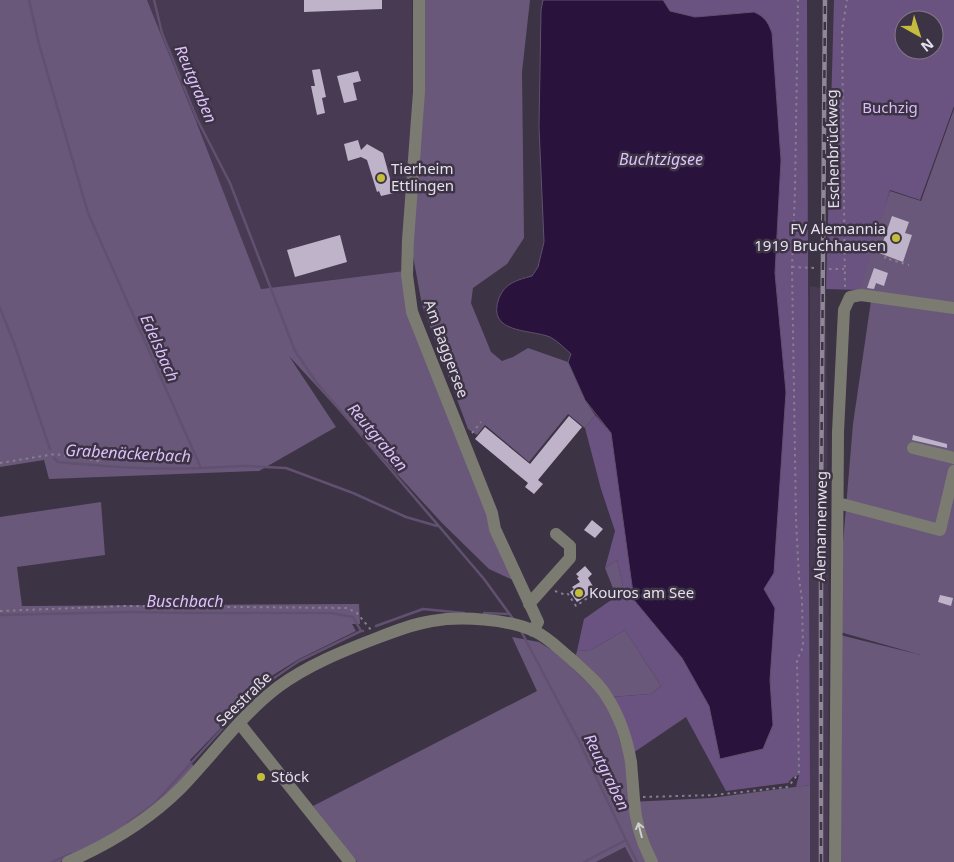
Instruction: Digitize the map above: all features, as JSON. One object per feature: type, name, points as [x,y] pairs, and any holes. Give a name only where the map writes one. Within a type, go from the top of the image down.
[{"type":"street","name":"Am Baggersee","points":[[418,0],[419,92],[407,275],[412,312],[492,513],[496,529],[529,604]]},
{"type":"street","points":[[850,297],[861,295],[954,308]]},
{"type":"street","name":"Alemannenweg","points":[[835,862],[838,432],[844,310],[850,297]]},
{"type":"street","points":[[913,448],[954,458]]},
{"type":"street","points":[[838,503],[940,530],[954,471]]},
{"type":"street","points":[[530,630],[538,622],[529,604],[570,558],[570,546],[556,534]]},
{"type":"street","name":"Seestraße","points":[[68,862],[113,840],[148,817],[180,789],[261,701],[295,676],[359,645],[398,630],[433,621],[465,619],[513,625],[530,630],[547,639],[586,672],[606,695],[617,715],[625,736],[644,847],[652,862]]},
{"type":"street","points":[[240,724],[350,862]]},
{"type":"path","points":[[634,797],[715,795],[787,786],[799,772],[797,660],[803,647],[802,600],[796,520],[792,267],[798,0]]},
{"type":"path","name":"Eschenbrückweg","points":[[847,0],[842,30],[844,269],[846,292],[850,297]]},
{"type":"path","points":[[886,256],[885,258],[909,265]]},
{"type":"path","points":[[792,267],[815,268]]},
{"type":"path","points":[[829,269],[844,269]]},
{"type":"path","points":[[472,433],[481,422]]},
{"type":"path","points":[[0,463],[55,454],[99,461]]},
{"type":"path","points":[[555,592],[568,594],[576,606],[589,597]]},
{"type":"path","points":[[0,611],[125,606],[347,608],[357,613],[364,622]]},
{"type":"shaded area","points":[[0,0],[147,0],[261,289],[404,271],[513,580],[489,569],[442,523],[289,356],[336,427],[259,471],[49,479],[44,460],[0,467]]},
{"type":"shaded area","points":[[147,0],[412,0],[413,92],[404,271],[260,289],[196,121]]},
{"type":"shaded area","points":[[422,0],[530,0],[522,72],[524,238],[507,264],[473,288],[471,303],[491,352],[502,361],[528,348],[568,362],[585,400],[595,415],[585,428],[568,414],[529,462],[485,425],[477,435],[468,429],[422,305],[413,256]]},
{"type":"shaded area","points":[[954,109],[954,862],[834,862],[840,635],[921,655],[840,632],[841,567],[853,424],[872,294],[855,292],[890,191],[921,201]]},
{"type":"shaded area","points":[[810,286],[826,289],[829,621],[828,862],[810,862]]},
{"type":"shaded area","points":[[101,502],[105,555],[17,567],[22,606],[359,604],[360,624],[352,624],[356,631],[299,659],[270,677],[190,760],[195,769],[155,808],[60,862],[0,862],[0,517]]},
{"type":"shaded area","points":[[617,560],[624,591],[616,596],[605,568]]},
{"type":"shaded area","points":[[625,630],[661,686],[651,694],[611,697],[575,658],[577,651],[591,650]]},
{"type":"shaded area","points":[[512,637],[539,642],[555,652],[599,693],[611,713],[627,762],[630,802],[711,798],[810,785],[810,862],[633,862],[625,847],[596,862],[357,862],[313,806],[537,691]]},
{"type":"shaded area","points":[[625,847],[633,862],[596,862]]},
{"type":"green space","points":[[663,0],[807,0],[810,785],[796,787],[799,775],[793,777],[788,783],[726,791],[686,717],[633,753],[611,697],[651,694],[661,686],[625,630],[591,650],[577,651],[584,619],[624,591],[617,560],[605,568],[615,531],[601,489],[585,428],[595,415],[611,433],[634,600],[682,658],[709,706],[720,759],[773,725],[764,589],[786,392],[775,273],[781,160],[772,33],[754,12],[695,17],[669,11]]},
{"type":"green space","name":"Buchzig","points":[[834,0],[954,0],[954,106],[920,200],[890,190],[860,290],[826,289]]},
{"type":"water","name":"Buchtzigsee","points":[[543,0],[663,0],[670,11],[695,17],[754,12],[766,20],[772,33],[781,160],[775,273],[786,392],[774,573],[764,589],[775,608],[770,680],[773,725],[763,749],[720,759],[709,706],[682,658],[634,600],[611,433],[585,400],[568,362],[571,354],[550,337],[512,328],[504,324],[499,318],[497,310],[499,298],[512,283],[532,276],[538,267],[544,242],[539,127],[541,10]]},
{"type":"building","points":[[304,0],[382,0],[382,9],[304,12]]},
{"type":"building","points":[[320,69],[326,97],[322,98],[325,113],[317,115],[311,86],[315,86],[312,70]]},
{"type":"building","points":[[358,71],[361,81],[353,83],[357,100],[344,103],[337,76]]},
{"type":"building","name":"Tierheim Ettlingen","points":[[358,140],[361,150],[367,144],[383,153],[394,193],[381,196],[379,191],[377,192],[367,160],[361,157],[348,161],[344,144]]},
{"type":"building","points":[[892,216],[909,222],[905,233],[912,235],[903,262],[879,253]]},
{"type":"building","points":[[340,235],[347,262],[295,277],[287,250]]},
{"type":"building","points":[[874,268],[888,273],[884,286],[876,283],[874,289],[867,288]]},
{"type":"building","points":[[569,416],[582,427],[538,480],[543,484],[534,494],[525,487],[528,483],[475,439],[485,427],[530,464]]},
{"type":"building","points":[[913,435],[947,444],[947,448],[912,440]]},
{"type":"building","points":[[592,520],[603,529],[595,538],[584,530]]},
{"type":"building","points":[[585,566],[592,574],[588,578],[597,593],[590,598],[588,595],[577,602],[570,592],[574,589],[572,587],[580,582],[576,574]]},
{"type":"building","points":[[940,595],[953,598],[951,606],[938,602]]},
{"type":"waterway","name":"Edelsbach","points":[[29,0],[39,44],[88,213],[201,468],[245,466],[286,468],[353,493],[406,517],[437,526]]},
{"type":"waterway","name":"Reutgraben","points":[[154,0],[162,33],[197,119],[230,183],[295,351],[316,382],[484,579],[514,620]]},
{"type":"waterway","name":"Grabenäckerbach","points":[[0,308],[50,449]]},
{"type":"waterway","name":"Grabenäckerbach","points":[[54,458],[58,462],[112,467],[201,468]]},
{"type":"waterway","name":"Buschbach","points":[[376,626],[423,609],[464,613]]},
{"type":"waterway","name":"Buschbach","points":[[0,615],[132,612],[331,613],[353,617],[361,631],[363,631]]},
{"type":"waterway","name":"Buschbach","points":[[484,613],[509,614]]},
{"type":"waterway","points":[[128,823],[154,804],[250,698],[274,678],[299,661],[361,631]]},
{"type":"waterway","name":"Reutgraben","points":[[521,631],[579,741],[637,862]]},
{"type":"waterway","points":[[584,862],[626,840]]},
{"type":"waterway","points":[[52,862],[71,854]]},
{"type":"railway","points":[[821,862],[821,510],[825,0]]},
{"type":"place","name":"Tierheim Ettlingen","points":[[381,178]]},
{"type":"place","name":"FV Alemannia 1919 Bruchhausen","points":[[896,238]]},
{"type":"place","name":"Kouros am See","points":[[579,593]]},
{"type":"place","name":"Stöck","points":[[261,777]]}]
